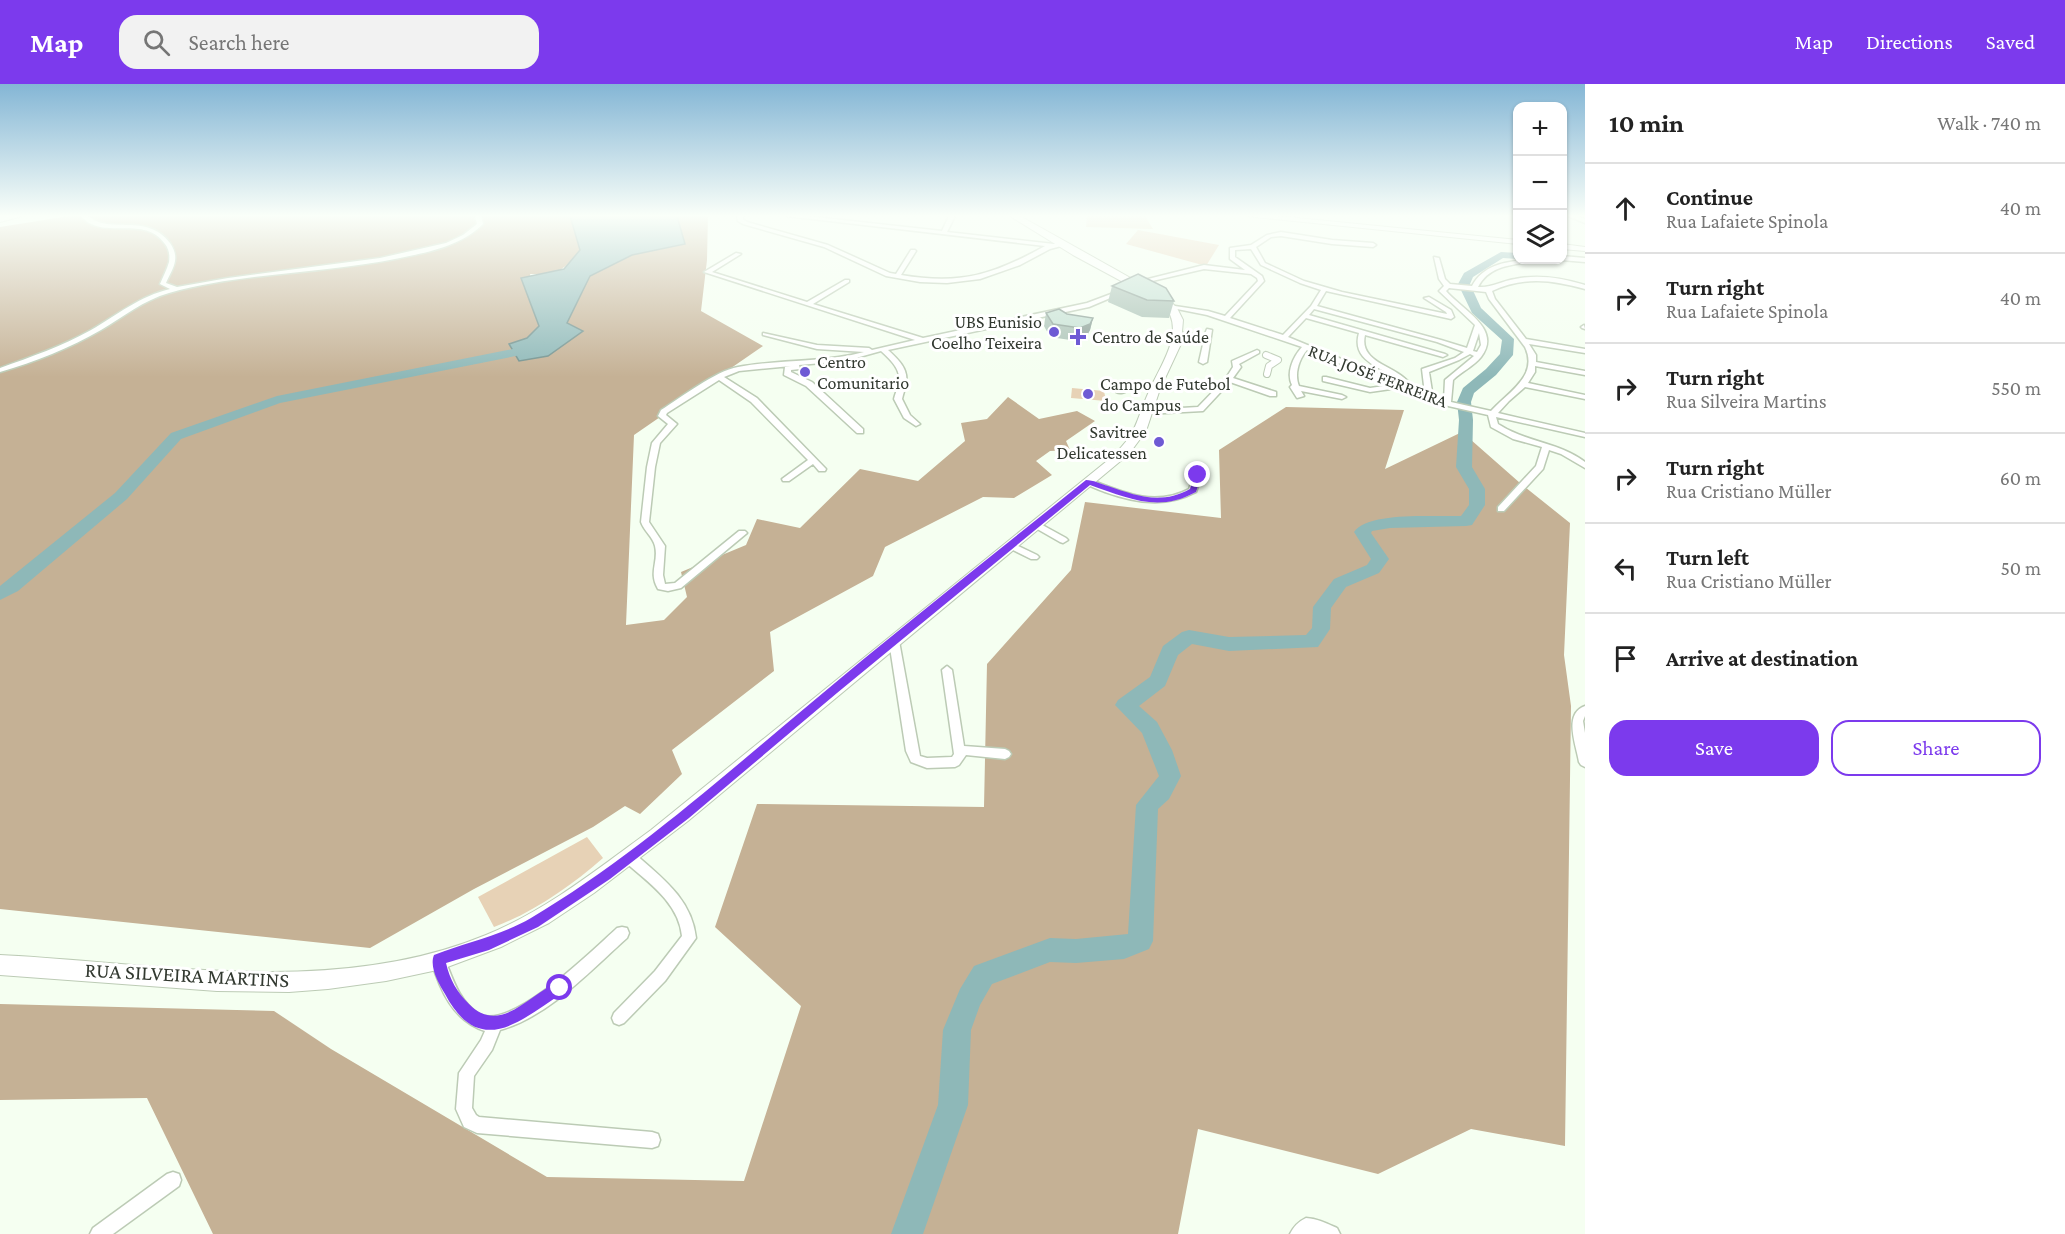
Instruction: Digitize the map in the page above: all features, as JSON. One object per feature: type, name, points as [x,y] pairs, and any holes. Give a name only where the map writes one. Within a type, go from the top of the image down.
[{"type":"main road","points":[[1107,270],[1174,308]]},
{"type":"main road","name":"RUA SILVEIRA MARTINS","points":[[0,965],[249,982],[290,982],[375,972],[438,960],[484,945],[534,923],[568,902],[685,815],[1010,544],[1125,452],[1137,438],[1172,356],[1178,317],[1174,308]]},
{"type":"street","points":[[169,270],[163,284],[177,289]]},
{"type":"street","points":[[0,370],[71,342],[154,296],[177,289],[312,270]]},
{"type":"street","points":[[708,270],[708,273],[922,340]]},
{"type":"street","points":[[875,270],[897,277],[947,281],[978,278],[1002,270]]},
{"type":"street","points":[[897,277],[902,270]]},
{"type":"street","points":[[860,431],[808,384],[788,374],[786,370],[825,364],[922,340],[1089,305],[1114,296],[1132,283],[1192,270]]},
{"type":"street","points":[[1229,270],[1251,272]]},
{"type":"street","points":[[1226,319],[1260,283],[1260,277],[1248,270]]},
{"type":"street","points":[[1275,270],[1324,290],[1451,317],[1449,311],[1427,298]]},
{"type":"street","points":[[1439,270],[1442,279],[1448,286],[1489,290],[1510,280],[1527,277],[1546,278],[1585,287]]},
{"type":"street","points":[[1474,289],[1482,274],[1488,270]]},
{"type":"street","points":[[808,304],[847,280]]},
{"type":"street","points":[[1447,404],[1449,380],[1479,355],[1483,339],[1478,325],[1466,310],[1442,291],[1448,286]]},
{"type":"street","points":[[1284,338],[1305,316],[1324,290]]},
{"type":"street","points":[[1489,290],[1492,299],[1532,356],[1531,372],[1523,384],[1492,415],[1494,425],[1573,457],[1585,466]]},
{"type":"street","points":[[1312,307],[1440,341],[1479,355]]},
{"type":"street","name":"RUA JOSÉ FERREIRA","points":[[1174,308],[1200,311],[1284,338],[1360,368],[1429,399],[1585,435]]},
{"type":"street","points":[[1305,316],[1443,355]]},
{"type":"street","points":[[1429,399],[1425,371],[1468,352],[1478,325]]},
{"type":"street","points":[[1203,362],[1209,330]]},
{"type":"street","points":[[1363,332],[1360,346],[1364,353],[1381,368],[1400,378],[1413,393]]},
{"type":"street","points":[[765,334],[817,347],[878,350],[893,358],[903,374],[898,399],[907,416],[916,424]]},
{"type":"street","points":[[1176,334],[1208,339]]},
{"type":"street","points":[[1523,341],[1585,351]]},
{"type":"street","points":[[1300,396],[1294,387],[1292,378],[1298,356],[1305,348]]},
{"type":"street","points":[[1120,392],[1133,383],[1139,382],[1152,399],[1172,409],[1200,409],[1229,379],[1237,367],[1236,363],[1257,352]]},
{"type":"street","points":[[1266,355],[1278,360],[1269,366],[1267,374]]},
{"type":"street","points":[[742,533],[678,586],[669,587],[660,583],[657,573],[661,548],[658,541],[647,530],[645,522],[656,443],[673,424],[662,414],[719,377],[738,369],[845,359]]},
{"type":"street","points":[[1532,363],[1585,373]]},
{"type":"street","points":[[719,377],[754,400],[822,469]]},
{"type":"street","points":[[1229,379],[1273,394]]},
{"type":"street","points":[[1326,379],[1370,390],[1398,386]]},
{"type":"street","points":[[1523,384],[1585,397]]},
{"type":"street","points":[[1294,387],[1342,397]]},
{"type":"street","points":[[1152,399],[1172,409]]},
{"type":"street","points":[[1501,509],[1540,467],[1546,447]]},
{"type":"street","points":[[786,479],[813,460]]},
{"type":"street","points":[[1088,482],[1133,497],[1164,501],[1177,499],[1193,490],[1198,475]]},
{"type":"street","points":[[1035,524],[1063,540]]},
{"type":"street","points":[[1010,544],[1034,557]]},
{"type":"street","points":[[894,641],[915,759],[927,763],[955,762],[961,750],[948,670]]},
{"type":"street","points":[[1585,710],[1579,715],[1577,721],[1585,762]]},
{"type":"street","points":[[961,750],[1005,754]]},
{"type":"street","points":[[619,1018],[660,976],[689,938],[688,920],[678,904],[629,857]]},
{"type":"street","points":[[438,960],[443,979],[454,999],[472,1017],[484,1023],[495,1024],[507,1021],[560,988],[622,933]]},
{"type":"street","points":[[495,1024],[487,1045],[467,1073],[464,1109],[470,1121],[477,1125],[652,1140]]},
{"type":"street","points":[[99,1234],[172,1180]]},
{"type":"street","points":[[1299,1234],[1306,1227],[1312,1227],[1331,1234]]},
{"type":"shaded area","points":[[0,270],[560,270],[530,274],[540,326],[527,338],[509,344],[582,332],[567,323],[590,276],[603,270],[706,270],[701,311],[763,346],[634,435],[626,625],[664,620],[687,597],[681,572],[746,545],[757,519],[800,528],[860,469],[918,481],[965,441],[961,423],[987,419],[1008,397],[1039,419],[1077,411],[1095,421],[1066,441],[1070,450],[1050,451],[1036,461],[1052,475],[1014,498],[983,497],[885,547],[873,576],[770,632],[774,671],[672,750],[682,774],[640,814],[625,806],[593,827],[474,889],[370,948],[0,909]]},
{"type":"shaded area","name":"Campo de Futebol do Campus","points":[[1072,388],[1104,391],[1106,401],[1071,398]]},
{"type":"shaded area","points":[[1286,407],[1404,410],[1385,469],[1462,432],[1570,523],[1564,655],[1571,706],[1565,1146],[1471,1129],[1378,1174],[1198,1129],[1178,1234],[213,1234],[147,1098],[0,1100],[0,1004],[274,1011],[331,1049],[547,1177],[744,1181],[801,1006],[715,927],[757,804],[984,807],[987,664],[1071,570],[1085,502],[1221,518],[1219,450]]},
{"type":"shaded area","points":[[587,837],[603,858],[552,897],[494,927],[478,897]]},
{"type":"water","points":[[561,270],[603,270],[590,276],[567,323],[583,331],[548,356],[519,361],[509,344],[527,338],[539,326],[521,278]]},
{"type":"building","points":[[1138,274],[1166,288],[1174,301],[1147,300],[1112,286]]},
{"type":"building","points":[[1059,309],[1067,314],[1093,318],[1090,324],[1080,328],[1053,324],[1046,313]]},
{"type":"waterway","points":[[907,1234],[953,1105],[957,1030],[969,998],[983,975],[1050,950],[1076,951],[1124,947],[1140,941],[1147,805],[1161,792],[1170,776],[1150,728],[1125,705],[1158,681],[1170,651],[1189,637],[1229,644],[1274,641],[1311,642],[1321,629],[1322,607],[1340,583],[1373,569],[1380,559],[1362,532],[1367,527],[1390,523],[1466,521],[1477,505],[1477,489],[1464,467],[1466,420],[1464,402],[1468,391],[1491,372],[1506,355],[1508,339],[1476,310],[1464,284],[1468,275],[1477,270]]},
{"type":"waterway","points":[[0,594],[12,587],[121,496],[176,436],[277,400],[526,350],[539,345]]},
{"type":"place","name":"UBS Eunisio Coelho Teixeira","points":[[1054,332]]},
{"type":"place","name":"Centro de Saúde","points":[[1078,337]]},
{"type":"place","name":"Centro Comunitario","points":[[805,372]]},
{"type":"place","name":"Campo de Futebol do Campus","points":[[1088,394]]},
{"type":"place","name":"Savitree Delicatessen","points":[[1159,442]]},
{"type":"route","points":[[560,988],[507,1021],[495,1024],[484,1023],[472,1017],[454,999],[443,979],[438,960],[484,945],[534,923],[605,875],[685,815],[833,690],[1088,482],[1133,497],[1164,501],[1177,499],[1193,490],[1198,475]]}]
